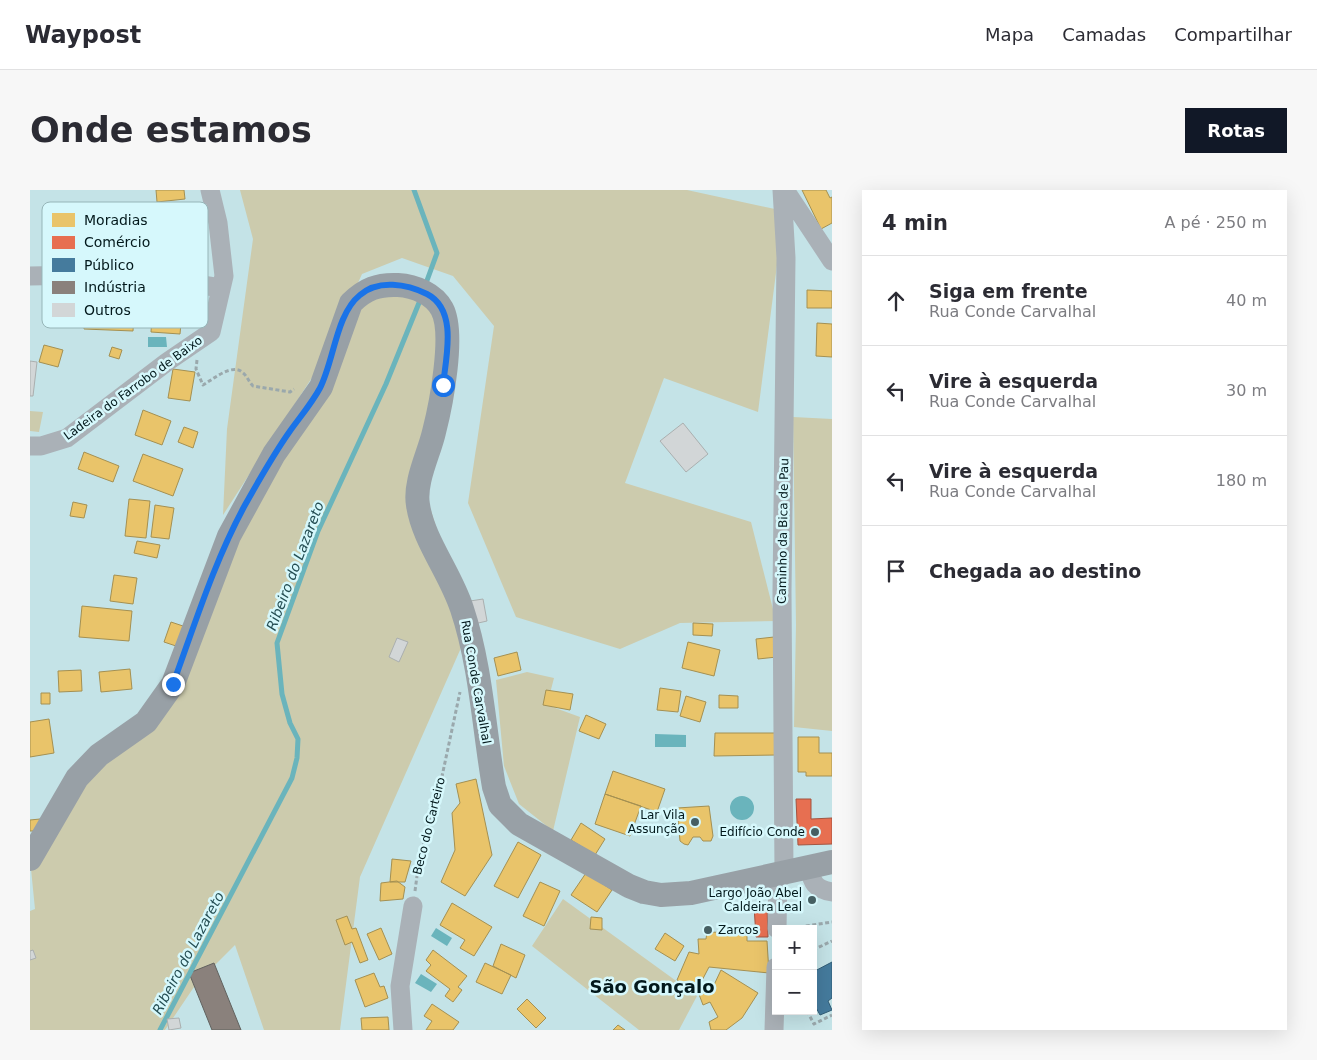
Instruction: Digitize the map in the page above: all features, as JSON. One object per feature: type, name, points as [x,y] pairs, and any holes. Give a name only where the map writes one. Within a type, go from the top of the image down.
[{"type":"main road","name":"Rua Conde Carvalhal","points":[[30,859],[77,778],[99,755],[146,722],[167,696],[229,536],[274,454],[321,387],[351,303],[360,294],[374,286],[408,286],[433,297],[443,310],[448,337],[443,385],[434,431],[417,493],[418,506],[423,525],[462,611],[474,662],[494,787],[500,805],[519,824],[629,886],[644,892],[661,895],[691,893],[832,862]]},
{"type":"street","name":"Ladeira do Farrobo de Baixo","points":[[30,446],[41,446],[67,438],[167,362],[211,332],[224,276],[218,223],[210,190]]},
{"type":"street","points":[[784,190],[832,261]]},
{"type":"street","name":"Caminho da Bica de Pau","points":[[777,925],[781,873],[786,258],[784,190]]},
{"type":"street","points":[[208,286],[221,288]]},
{"type":"street","points":[[809,867],[815,886],[820,890],[832,892]]},
{"type":"street","points":[[403,1030],[400,986],[413,906]]},
{"type":"street","points":[[770,1027],[776,970]]},
{"type":"path","points":[[198,355],[196,369],[203,385],[223,373],[235,370],[243,372],[253,386],[290,392],[296,388]]},
{"type":"path","name":"Beco do Carteiro","points":[[413,906],[419,861],[441,781],[460,690]]},
{"type":"path","points":[[814,925],[832,922]]},
{"type":"path","points":[[817,948],[832,941]]},
{"type":"path","points":[[809,1015],[814,1024],[832,1015]]},
{"type":"green space","points":[[240,190],[687,190],[784,211],[758,412],[664,378],[625,483],[751,522],[776,621],[680,623],[620,649],[516,617],[468,503],[494,326],[453,276],[402,258],[362,274],[324,359],[223,515],[227,429],[253,239]]},
{"type":"green space","points":[[374,286],[443,310],[421,478],[468,632],[360,877],[340,1030],[264,1030],[235,945],[196,984],[165,1030],[30,1030],[30,911],[35,909],[30,859],[77,778],[146,722],[218,563]]},
{"type":"green space","points":[[30,411],[43,412],[39,432],[30,431]]},
{"type":"green space","points":[[793,417],[832,419],[832,731],[794,727],[796,625]]},
{"type":"green space","points":[[527,672],[554,678],[547,705],[580,717],[553,831],[519,804],[504,766],[496,680]]},
{"type":"green space","points":[[563,899],[697,996],[679,1030],[639,1030],[532,946]]},
{"type":"water","points":[[148,337],[166,337],[167,347],[148,347]]},
{"type":"water","points":[[655,734],[686,735],[686,747],[655,747]]},
{"type":"water","points":[[742,796],[750,800],[754,808],[750,816],[742,820],[734,816],[730,808],[734,800]]},
{"type":"water","points":[[436,928],[452,938],[447,946],[431,936]]},
{"type":"water","points":[[421,974],[437,984],[431,992],[415,983]]},
{"type":"building: Moradias","points":[[156,190],[184,190],[185,199],[157,202]]},
{"type":"building: Moradias","points":[[802,190],[826,190],[830,198],[832,197],[832,223],[821,229]]},
{"type":"building: Moradias","points":[[807,290],[832,291],[832,308],[807,308]]},
{"type":"building: Moradias","points":[[817,323],[832,324],[832,357],[816,356]]},
{"type":"building: Moradias","points":[[84,328],[133,328],[133,331]]},
{"type":"building: Moradias","points":[[151,328],[181,328],[180,334],[151,332]]},
{"type":"building: Moradias","points":[[44,345],[63,350],[58,367],[39,362]]},
{"type":"building: Moradias","points":[[112,347],[122,350],[119,359],[109,356]]},
{"type":"building: Moradias","points":[[173,369],[195,372],[190,401],[168,398]]},
{"type":"building: Moradias","points":[[143,410],[171,421],[162,445],[135,435]]},
{"type":"building: Moradias","points":[[184,427],[198,432],[193,448],[178,442]]},
{"type":"building: Moradias","points":[[84,452],[119,466],[113,482],[78,469]]},
{"type":"building: Moradias","points":[[143,454],[183,469],[173,496],[133,481]]},
{"type":"building: Moradias","points":[[129,499],[150,501],[146,538],[125,536]]},
{"type":"building: Moradias","points":[[73,502],[87,505],[84,518],[70,516]]},
{"type":"building: Moradias","points":[[155,505],[174,508],[169,539],[151,537]]},
{"type":"building: Moradias","points":[[137,541],[160,545],[157,558],[134,553]]},
{"type":"building: Moradias","points":[[114,575],[137,578],[133,604],[110,601]]},
{"type":"building: Moradias","points":[[82,606],[132,611],[129,641],[79,637]]},
{"type":"building: Moradias","points":[[171,622],[186,627],[179,647],[164,642]]},
{"type":"building: Moradias","points":[[693,623],[713,624],[712,636],[693,635]]},
{"type":"building: Moradias","points":[[774,637],[777,657],[758,659],[756,639]]},
{"type":"building: Moradias","points":[[688,642],[720,650],[714,676],[682,668]]},
{"type":"building: Moradias","points":[[517,652],[521,670],[498,676],[494,658]]},
{"type":"building: Moradias","points":[[130,669],[132,689],[101,692],[99,672]]},
{"type":"building: Moradias","points":[[81,670],[82,691],[59,692],[58,671]]},
{"type":"building: Moradias","points":[[660,688],[681,691],[678,712],[657,710]]},
{"type":"building: Moradias","points":[[546,690],[573,694],[570,710],[543,705]]},
{"type":"building: Moradias","points":[[41,693],[50,693],[50,704],[41,704]]},
{"type":"building: Moradias","points":[[719,695],[738,696],[738,708],[719,708]]},
{"type":"building: Moradias","points":[[686,696],[706,702],[700,722],[680,716]]},
{"type":"building: Moradias","points":[[586,715],[606,724],[599,739],[579,731]]},
{"type":"building: Moradias","points":[[49,719],[54,753],[30,757],[30,722]]},
{"type":"building: Moradias","points":[[715,733],[776,733],[776,755],[714,756]]},
{"type":"building: Moradias","points":[[798,737],[819,737],[819,753],[832,753],[832,776],[806,776],[806,772],[798,772]]},
{"type":"building: Moradias","points":[[613,771],[665,789],[657,812],[605,794]]},
{"type":"building: Moradias","points":[[476,779],[492,855],[465,896],[441,882],[455,850],[452,813],[460,803],[456,784]]},
{"type":"building: Moradias","points":[[605,794],[641,806],[630,836],[595,824]]},
{"type":"building: Moradias","name":"Lar Vila Assunção","points":[[709,806],[713,836],[711,841],[703,841],[700,837],[693,837],[688,845],[684,844],[680,841],[677,808]]},
{"type":"building: Moradias","points":[[40,819],[41,831],[30,831],[30,820]]},
{"type":"building: Moradias","points":[[581,823],[605,839],[595,855],[571,840]]},
{"type":"building: Moradias","points":[[518,842],[541,855],[518,898],[494,886]]},
{"type":"building: Moradias","points":[[392,859],[411,861],[405,882],[390,882]]},
{"type":"building: Moradias","points":[[586,873],[612,890],[597,912],[571,895]]},
{"type":"building: Moradias","points":[[397,881],[405,887],[403,899],[380,901],[381,883]]},
{"type":"building: Moradias","points":[[540,882],[560,891],[544,926],[523,916]]},
{"type":"building: Moradias","points":[[452,903],[492,927],[474,956],[460,948],[465,940],[440,925]]},
{"type":"building: Moradias","points":[[347,916],[352,929],[356,928],[368,960],[360,963],[352,942],[345,945],[336,920]]},
{"type":"building: Moradias","points":[[591,917],[602,918],[602,930],[590,929]]},
{"type":"building: Moradias","points":[[381,928],[392,954],[379,960],[367,934]]},
{"type":"building: Moradias","points":[[707,932],[747,933],[747,941],[767,941],[769,973],[709,967],[696,992],[677,980],[689,952],[699,954],[698,939],[706,939]]},
{"type":"building: Moradias","points":[[665,933],[684,946],[675,961],[655,949]]},
{"type":"building: Moradias","points":[[501,944],[525,955],[516,978],[493,966]]},
{"type":"building: Moradias","points":[[433,950],[467,976],[458,987],[462,990],[453,1002],[445,996],[450,989],[426,971],[431,965],[426,960]]},
{"type":"building: Moradias","points":[[485,963],[511,975],[502,994],[476,982]]},
{"type":"building: Moradias","points":[[721,970],[758,993],[742,1018],[726,1030],[711,1030],[709,1022],[718,1017],[710,1002],[703,1005],[697,989],[713,987]]},
{"type":"building: Moradias","points":[[374,973],[380,987],[384,986],[388,998],[365,1007],[355,980]]},
{"type":"building: Moradias","points":[[527,999],[546,1018],[536,1028],[517,1009]]},
{"type":"building: Moradias","points":[[432,1004],[459,1022],[453,1030],[426,1030],[432,1021],[424,1016]]},
{"type":"building: Moradias","points":[[388,1017],[389,1030],[362,1030],[361,1018]]},
{"type":"building: Moradias","points":[[618,1025],[625,1030],[613,1030]]},
{"type":"building: Comércio","name":"Edifício Conde","points":[[796,799],[811,799],[811,819],[832,818],[832,844],[798,845]]},
{"type":"building: Comércio","points":[[754,906],[767,906],[768,937],[756,937]]},
{"type":"building: Público","points":[[832,962],[832,998],[828,1001],[832,1010],[820,1015],[817,1009],[817,970]]},
{"type":"building: Indústria","points":[[214,963],[241,1030],[212,1030],[189,973]]},
{"type":"building: Outros","points":[[30,361],[37,362],[33,396],[30,396]]},
{"type":"building: Outros","points":[[683,423],[708,454],[686,472],[660,441]]},
{"type":"building: Outros","points":[[483,599],[487,621],[474,624],[470,601]]},
{"type":"building: Outros","points":[[397,638],[408,642],[399,662],[389,657]]},
{"type":"building: Outros","points":[[33,950],[36,958],[30,960],[30,951]]},
{"type":"building: Outros","points":[[179,1018],[181,1028],[169,1030],[167,1019]]},
{"type":"waterway","name":"Ribeiro do Lazareto","points":[[414,190],[437,253],[425,286]]},
{"type":"waterway","name":"Ribeiro do Lazareto","points":[[160,1030],[292,778],[297,758],[298,739],[290,723],[282,694],[277,643],[318,531],[386,384],[421,298]]},
{"type":"place","name":"Lar Vila Assunção","points":[[695,822]]},
{"type":"place","name":"Edifício Conde","points":[[815,832]]},
{"type":"place","name":"Largo João Abel Caldeira Leal","points":[[812,900]]},
{"type":"place","name":"Zarcos","points":[[708,930]]},
{"type":"district","name":"São Gonçalo","points":[[652,987]]},
{"type":"route","points":[[173,684],[229,536],[274,454],[321,387],[351,303],[360,294],[374,286],[408,286],[433,297],[443,310],[448,337],[443,385]]}]
